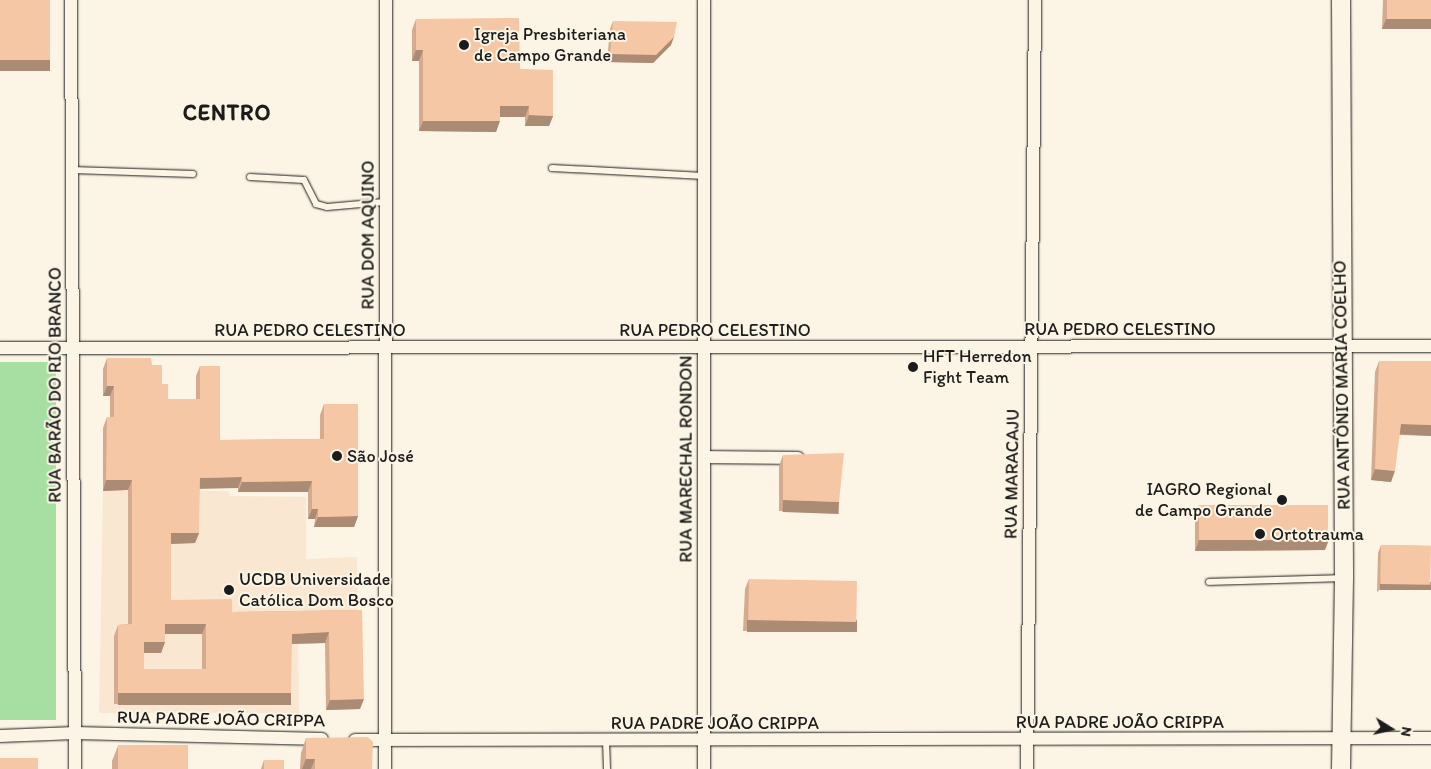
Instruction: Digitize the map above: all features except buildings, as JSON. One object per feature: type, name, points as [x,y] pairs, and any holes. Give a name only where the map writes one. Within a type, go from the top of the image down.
[{"type":"street","name":"RUA BARÃO DO RIO BRANCO","points":[[71,0],[71,348],[75,769]]},
{"type":"street","name":"RUA DOM AQUINO","points":[[385,769],[386,348],[384,202],[386,0]]},
{"type":"street","name":"RUA MARECHAL RONDON","points":[[704,0],[704,769]]},
{"type":"street","name":"RUA MARACAJU","points":[[1027,769],[1035,0]]},
{"type":"street","name":"RUA ANTÔNIO MARIA COELHO","points":[[1340,0],[1344,578],[1341,769]]},
{"type":"street","name":"RUA PEDRO CELESTINO","points":[[0,348],[1431,346]]},
{"type":"street","points":[[704,457],[811,458]]},
{"type":"street","name":"RUA PADRE JOÃO CRIPPA","points":[[0,736],[75,734],[386,740],[1431,738]]},
{"type":"lane","points":[[552,168],[704,176]]},
{"type":"lane","points":[[72,170],[193,174]]},
{"type":"lane","points":[[250,177],[304,180],[316,204],[327,207],[384,202]]},
{"type":"lane","points":[[1209,582],[1344,578]]},
{"type":"lane","points":[[606,740],[607,769]]},
{"type":"shaded area","name":"UCDB Universidade Católica Dom Bosco","points":[[103,491],[229,491],[230,496],[306,497],[306,559],[357,557],[358,621],[298,623],[299,713],[99,713]]},
{"type":"green space","points":[[0,362],[56,362],[56,720],[0,720]]},
{"type":"place","name":"Igreja Presbiteriana de Campo Grande","points":[[464,45]]},
{"type":"place","name":"HFT Herredon Fight Team","points":[[913,367]]},
{"type":"place","name":"São José","points":[[337,456]]},
{"type":"place","name":"IAGRO Regional de Campo Grande","points":[[1282,500]]},
{"type":"place","name":"Ortotrauma","points":[[1260,534]]},
{"type":"place","name":"UCDB Universidade Católica Dom Bosco","points":[[229,590]]},
{"type":"district","name":"CENTRO","points":[[227,113]]}]
